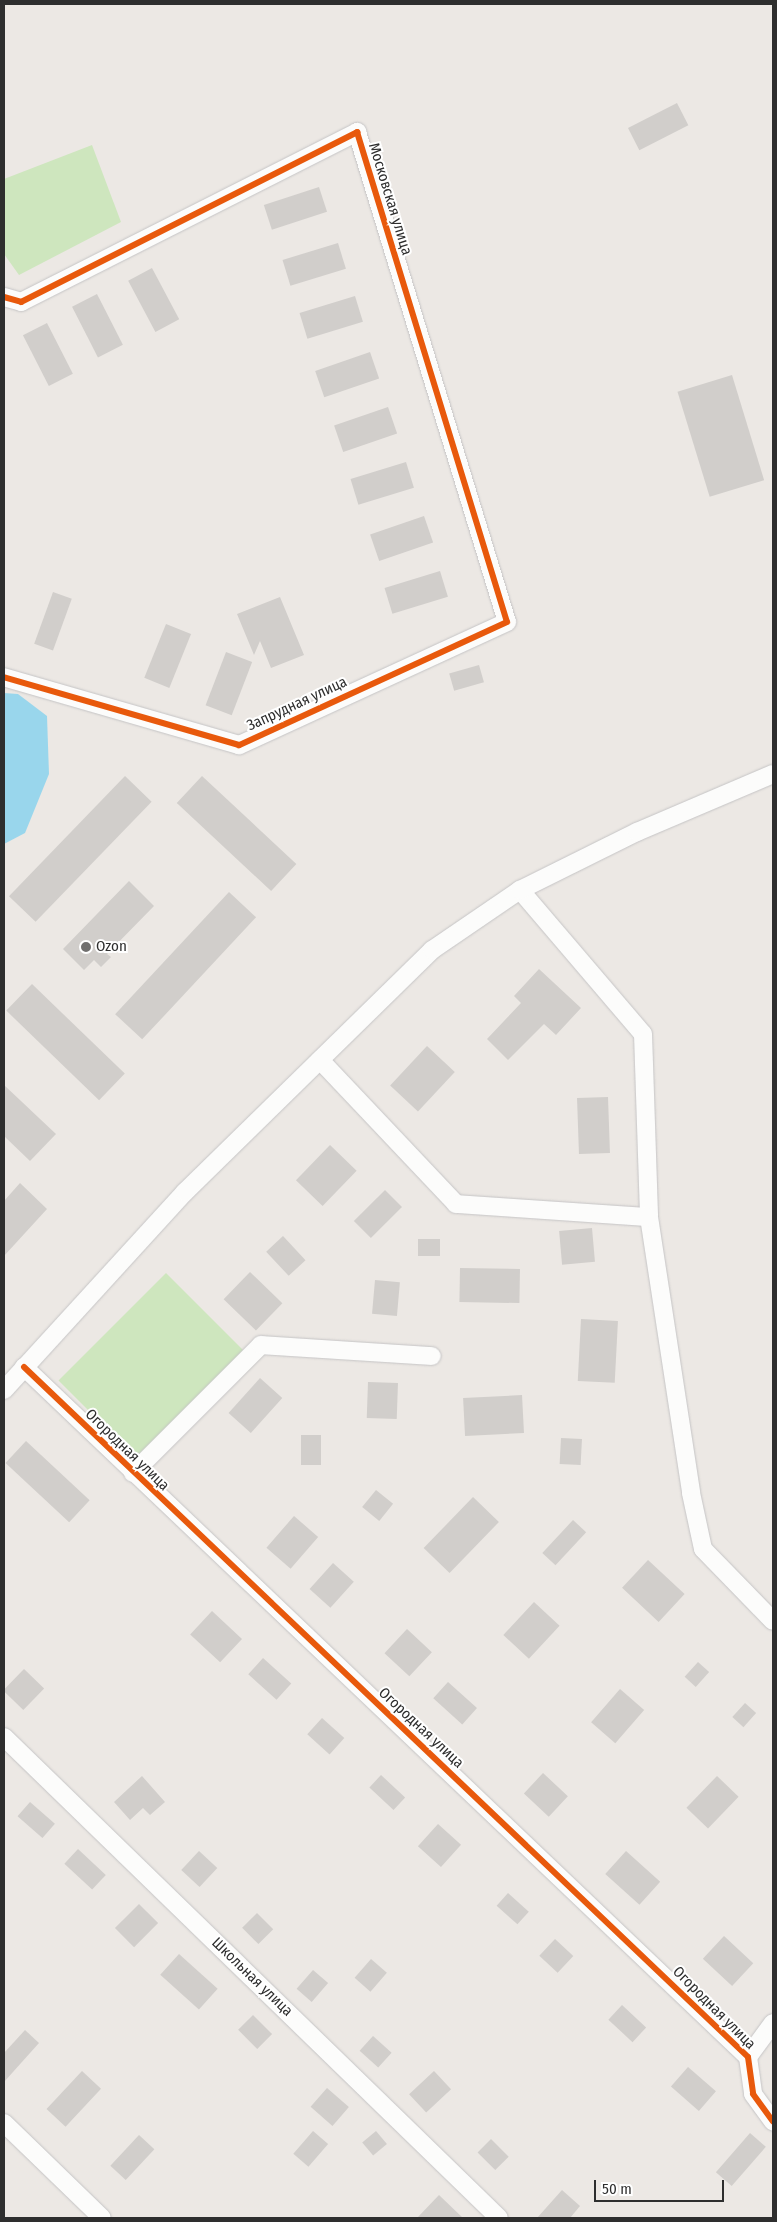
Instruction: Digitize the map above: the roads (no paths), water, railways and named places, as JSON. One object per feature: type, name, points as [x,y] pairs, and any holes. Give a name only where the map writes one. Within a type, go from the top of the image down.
[{"type":"street","name":"Московская улица","points":[[4,297],[21,302],[357,132],[506,622]]},
{"type":"street","name":"Запрудная улица","points":[[4,677],[239,745],[506,622]]},
{"type":"street","points":[[4,1390],[185,1192],[432,950],[520,890],[637,832],[773,774]]},
{"type":"street","points":[[520,890],[643,1034],[649,1217],[691,1493],[703,1549],[773,1621]]},
{"type":"street","points":[[320,1060],[456,1204],[649,1217]]},
{"type":"street","points":[[133,1473],[261,1345],[432,1356]]},
{"type":"street","name":"Огородная улица","points":[[24,1367],[133,1473],[748,2057],[753,2094],[773,2122]]},
{"type":"street","name":"Школьная улица","points":[[4,1737],[499,2218]]},
{"type":"street","points":[[748,2057],[773,2023]]},
{"type":"street","points":[[4,2123],[102,2218]]},
{"type":"water","points":[[4,693],[18,694],[47,716],[49,774],[25,833],[4,844]]},
{"type":"place","name":"Ozon","points":[[86,947]]}]
